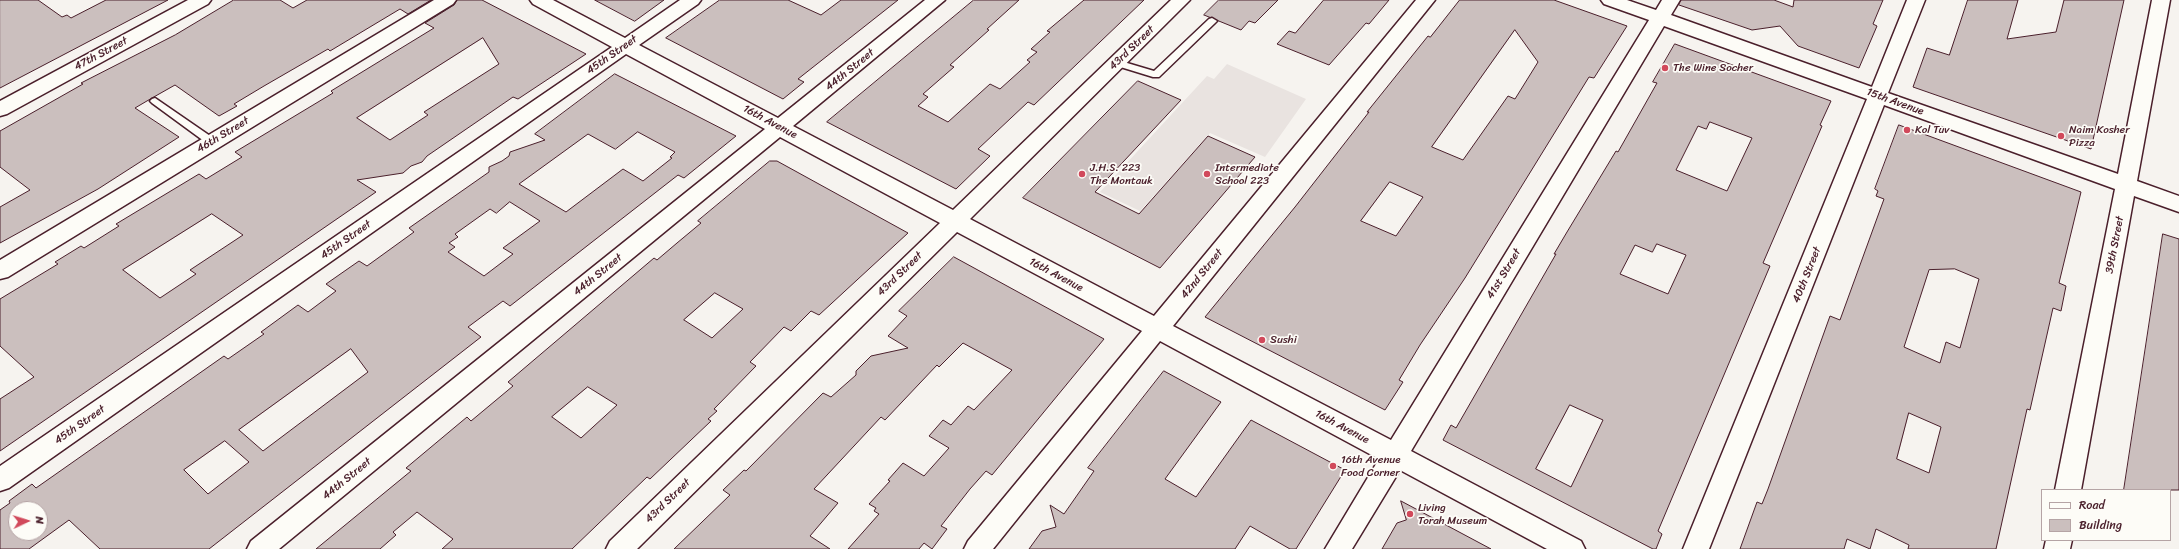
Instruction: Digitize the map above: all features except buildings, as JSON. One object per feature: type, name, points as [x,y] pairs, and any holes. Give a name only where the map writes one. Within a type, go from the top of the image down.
[{"type":"street","name":"47th Street","points":[[0,109],[202,0]]},
{"type":"street","name":"46th Street","points":[[0,271],[446,0]]},
{"type":"street","name":"16th Avenue","points":[[539,0],[1572,549]]},
{"type":"street","name":"45th Street","points":[[0,480],[692,0]]},
{"type":"street","name":"44th Street","points":[[260,549],[936,0]]},
{"type":"street","name":"43rd Street","points":[[619,549],[1181,0]]},
{"type":"street","name":"42nd Street","points":[[977,549],[1426,0]]},
{"type":"street","name":"15th Avenue","points":[[1610,0],[1666,9],[1878,96],[2179,204]]},
{"type":"street","name":"40th Street","points":[[1696,549],[1916,0]]},
{"type":"street","name":"39th Street","points":[[2068,489],[2161,0]]},
{"type":"street","name":"41st Street","points":[[1338,549],[1666,9]]},
{"type":"lane","points":[[1117,63],[1156,75],[1212,21]]},
{"type":"lane","points":[[155,101],[212,142]]},
{"type":"shaded area","points":[[1227,64],[1306,99],[1265,157],[1210,133],[1140,211],[1100,192],[1207,76],[1214,79]]},
{"type":"place","name":"The Wine Socher","points":[[1665,68]]},
{"type":"place","name":"Kol Tuv","points":[[1907,130]]},
{"type":"place","name":"Naim Kosher Pizza","points":[[2061,136]]},
{"type":"place","name":"J.H.S. 223 The Montauk","points":[[1082,174]]},
{"type":"place","name":"Intermediate School 223","points":[[1207,174]]},
{"type":"place","name":"Sushi","points":[[1262,340]]},
{"type":"place","name":"16th Avenue Food Corner","points":[[1333,466]]},
{"type":"place","name":"Living Torah Museum","points":[[1410,514]]}]
